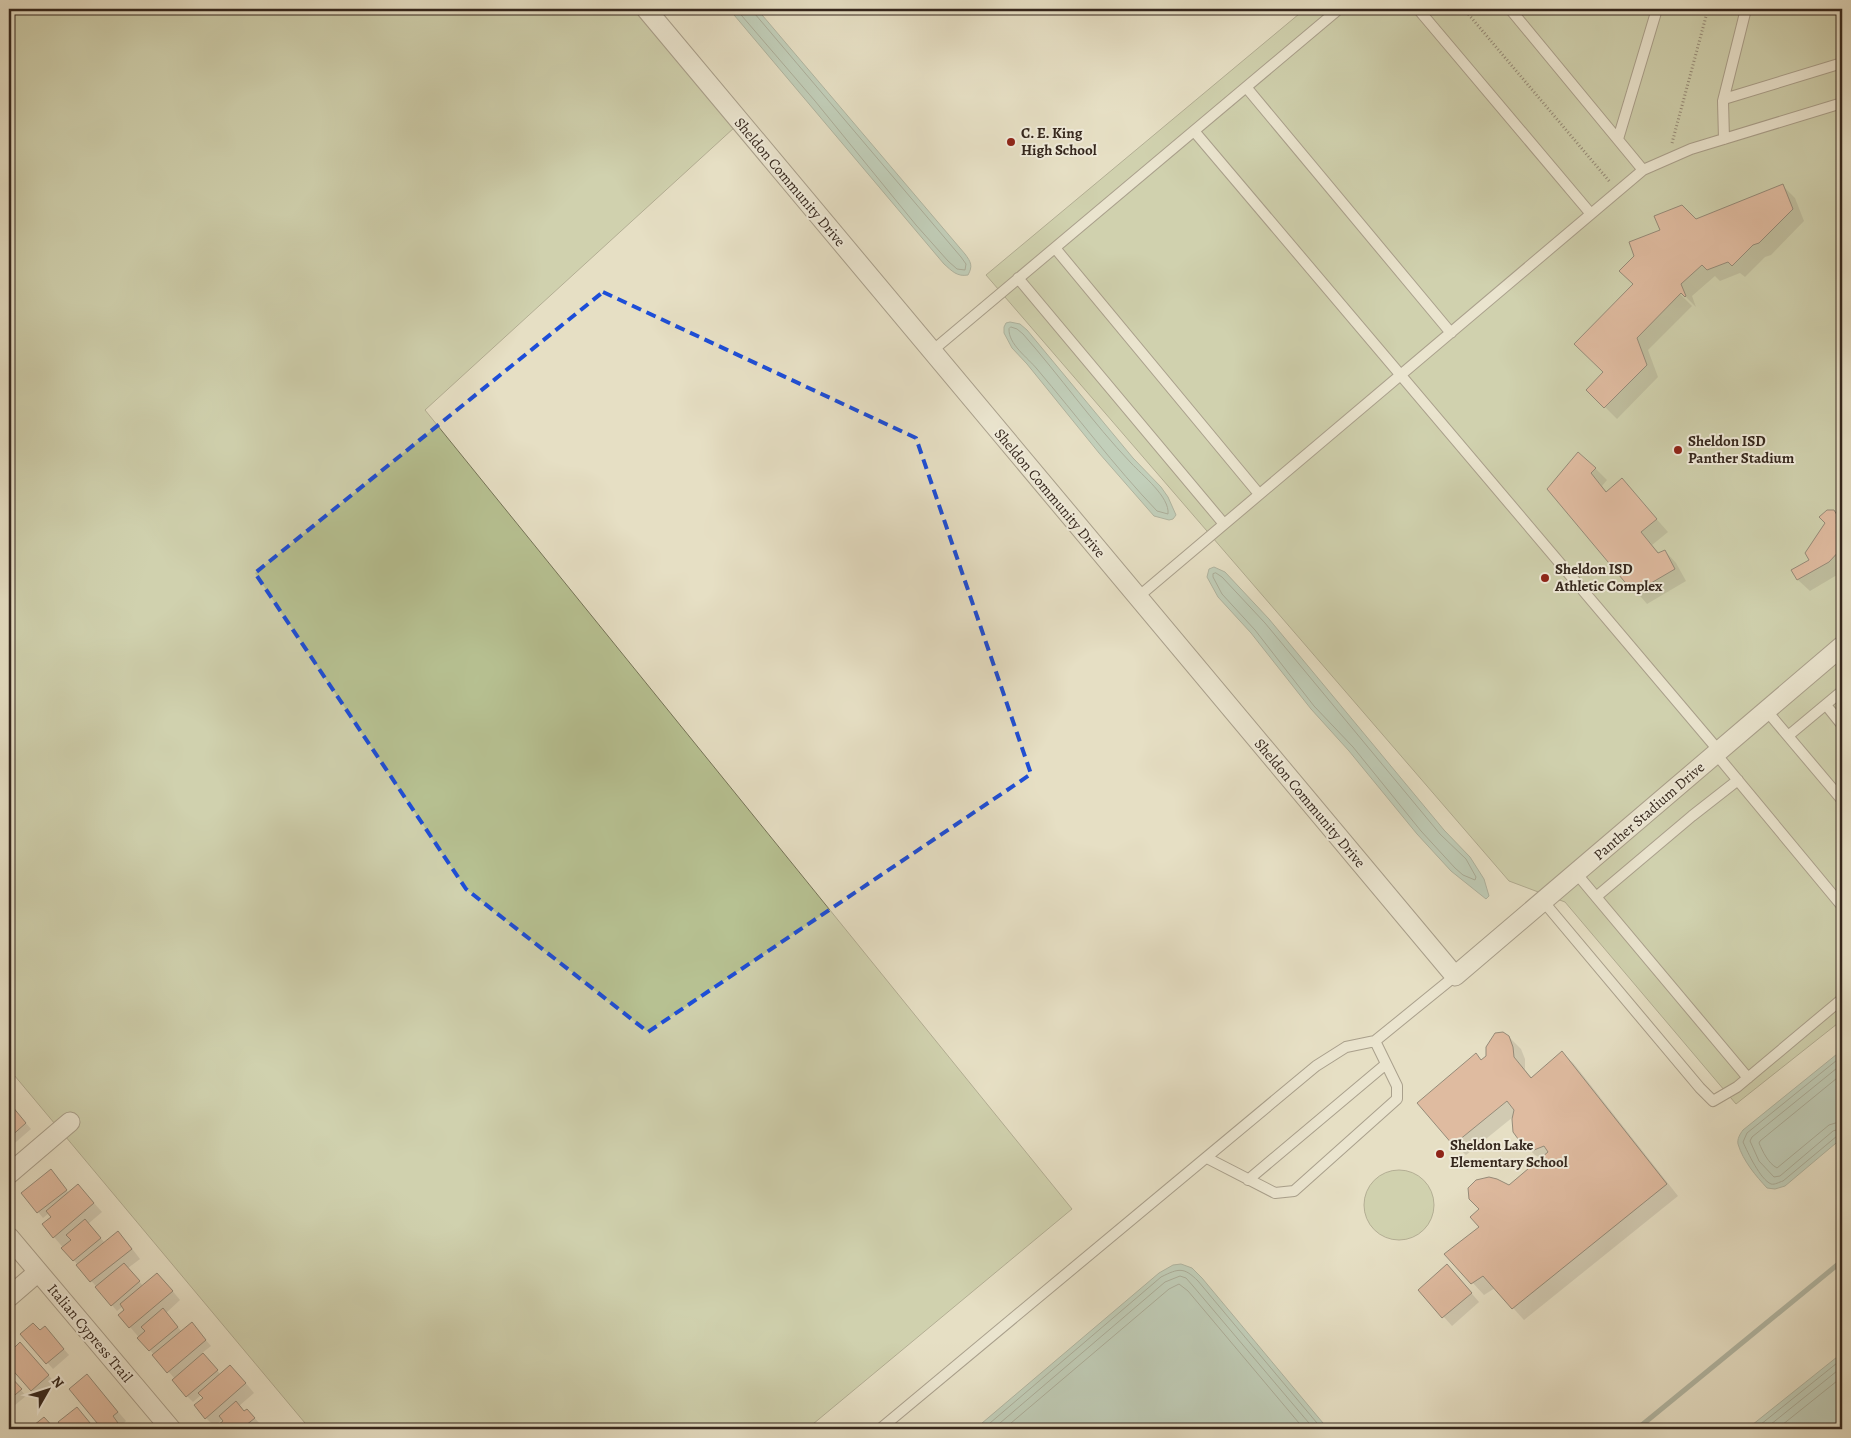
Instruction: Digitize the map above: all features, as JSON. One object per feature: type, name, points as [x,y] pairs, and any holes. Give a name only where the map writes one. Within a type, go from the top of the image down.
[{"type":"street","name":"Sheldon Community Drive","points":[[646,9],[1455,976]]},
{"type":"street","name":"Panther Stadium Drive","points":[[1455,976],[1766,710],[1840,652]]},
{"type":"street","points":[[9,1174],[70,1122]]},
{"type":"street","name":"Italian Cypress Trail","points":[[9,1237],[167,1428]]},
{"type":"street","points":[[9,1297],[38,1272]]},
{"type":"lane","points":[[932,351],[1340,9]]},
{"type":"lane","points":[[1418,9],[1591,214]]},
{"type":"lane","points":[[1510,9],[1643,170]]},
{"type":"lane","points":[[1618,139],[1657,9]]},
{"type":"lane","points":[[1724,139],[1724,99],[1746,9]]},
{"type":"lane","points":[[1724,99],[1842,63]]},
{"type":"lane","points":[[1246,87],[1450,332]]},
{"type":"lane","points":[[1138,597],[1643,170],[1691,148],[1842,103]]},
{"type":"lane","points":[[1194,131],[1717,752],[1842,906]]},
{"type":"lane","points":[[1054,248],[1260,494]]},
{"type":"lane","points":[[1018,278],[1224,524]]},
{"type":"lane","points":[[1788,736],[1842,691]]},
{"type":"lane","points":[[1826,705],[1842,725]]},
{"type":"lane","points":[[1766,710],[1842,800]]},
{"type":"lane","points":[[1596,897],[1738,780]]},
{"type":"lane","points":[[1576,873],[1748,1078]]},
{"type":"lane","points":[[1543,901],[1713,1101],[1737,1087],[1842,999]]},
{"type":"lane","points":[[880,1429],[1316,1066],[1346,1047],[1374,1041],[1455,976]]},
{"type":"lane","points":[[1206,1158],[1274,1193],[1294,1191],[1397,1098],[1397,1086],[1374,1041]]},
{"type":"lane","points":[[1248,1180],[1386,1064]]},
{"type":"path","points":[[1464,9],[1618,191]]},
{"type":"path","points":[[1668,158],[1708,9]]},
{"type":"highlighted area","points":[[603,292],[916,438],[1031,774],[648,1032],[466,889],[255,573]]},
{"type":"shaded area","points":[[9,9],[635,9],[735,127],[425,410],[1072,1209],[807,1429],[310,1429],[9,1069]]},
{"type":"shaded area","name":"Sheldon ISD Athletic Complex","points":[[1305,9],[1842,9],[1842,1020],[1736,1104],[1565,902],[1509,881],[986,275]]},
{"type":"shaded area","points":[[1399,1170],[1412,1173],[1424,1180],[1431,1192],[1434,1205],[1431,1218],[1424,1230],[1412,1237],[1399,1240],[1386,1237],[1374,1230],[1367,1218],[1364,1205],[1367,1192],[1374,1180],[1386,1173]]},
{"type":"water","points":[[729,9],[757,9],[969,259],[971,264],[968,275],[958,274],[944,264]]},
{"type":"water","points":[[1006,323],[1020,324],[1027,330],[1133,458],[1161,487],[1176,515],[1173,519],[1169,520],[1154,516],[1012,348],[1004,333]]},
{"type":"water","points":[[1214,567],[1225,572],[1269,619],[1444,830],[1470,857],[1484,879],[1489,896],[1486,899],[1451,871],[1417,834],[1349,751],[1311,709],[1251,633],[1218,597],[1207,577],[1209,569]]},
{"type":"water","points":[[1842,1050],[1842,1138],[1785,1186],[1775,1189],[1767,1188],[1746,1162],[1738,1144],[1740,1135],[1743,1130]]},
{"type":"water","points":[[1181,1264],[1192,1268],[1202,1278],[1328,1429],[975,1429],[1159,1273],[1173,1265]]},
{"type":"water","points":[[1842,1353],[1842,1429],[1747,1429]]},
{"type":"building","points":[[1783,184],[1793,209],[1759,243],[1753,245],[1732,266],[1728,262],[1707,270],[1702,265],[1681,284],[1686,296],[1681,293],[1637,338],[1647,365],[1604,408],[1586,390],[1603,372],[1574,344],[1633,284],[1619,271],[1634,256],[1629,242],[1660,230],[1654,216],[1682,205],[1696,219]]},
{"type":"building","points":[[1578,452],[1596,468],[1591,473],[1606,492],[1622,478],[1657,519],[1641,532],[1658,553],[1665,550],[1675,569],[1634,593],[1547,489]]},
{"type":"building","points":[[1827,510],[1834,510],[1837,515],[1842,510],[1842,548],[1829,562],[1797,580],[1791,570],[1809,560],[1805,553],[1825,523],[1819,517]]},
{"type":"building","points":[[1503,1032],[1509,1036],[1514,1057],[1531,1078],[1562,1051],[1667,1184],[1512,1309],[1483,1276],[1471,1284],[1444,1254],[1479,1227],[1470,1217],[1479,1209],[1469,1199],[1468,1188],[1476,1180],[1489,1177],[1509,1185],[1548,1152],[1544,1146],[1534,1150],[1521,1143],[1513,1132],[1512,1119],[1514,1110],[1507,1101],[1453,1145],[1417,1103],[1476,1053],[1481,1060],[1486,1056],[1486,1047],[1495,1033]]},
{"type":"building","points":[[12,1106],[26,1123],[9,1138],[9,1108]]},
{"type":"building","points":[[51,1169],[67,1190],[37,1213],[21,1193]]},
{"type":"building","points":[[78,1184],[94,1203],[53,1238],[42,1224],[51,1217],[46,1211]]},
{"type":"building","points":[[85,1219],[101,1238],[73,1261],[61,1248],[71,1240],[66,1235]]},
{"type":"building","points":[[118,1231],[132,1249],[90,1282],[76,1265]]},
{"type":"building","points":[[124,1263],[140,1281],[111,1306],[95,1287]]},
{"type":"building","points":[[1447,1264],[1472,1293],[1442,1318],[1418,1290]]},
{"type":"building","points":[[157,1273],[173,1291],[129,1328],[118,1315],[124,1310],[120,1304]]},
{"type":"building","points":[[163,1308],[178,1327],[149,1351],[137,1338],[145,1331],[141,1327]]},
{"type":"building","points":[[192,1322],[206,1340],[167,1373],[152,1355]]},
{"type":"building","points":[[33,1323],[40,1330],[45,1326],[64,1349],[46,1364],[20,1334]]},
{"type":"building","points":[[10,1341],[15,1347],[20,1342],[49,1375],[31,1391],[9,1366]]},
{"type":"building","points":[[203,1353],[218,1370],[186,1397],[172,1380]]},
{"type":"building","points":[[230,1365],[246,1383],[205,1419],[194,1405],[203,1398],[198,1393]]},
{"type":"building","points":[[87,1374],[118,1412],[113,1416],[118,1423],[110,1429],[102,1429],[69,1389]]},
{"type":"building","points":[[9,1375],[22,1389],[9,1400]]},
{"type":"building","points":[[236,1401],[244,1411],[247,1409],[255,1418],[241,1429],[213,1429],[223,1421],[219,1416]]},
{"type":"building","points":[[77,1407],[95,1429],[64,1429],[58,1422]]},
{"type":"building","points":[[44,1417],[55,1429],[29,1429]]},
{"type":"waterway","points":[[1637,1429],[1842,1261]]},
{"type":"place","name":"C. E. King High School","points":[[1011,142]]},
{"type":"place","name":"Sheldon ISD Panther Stadium","points":[[1678,450]]},
{"type":"place","name":"Sheldon ISD Athletic Complex","points":[[1545,578]]},
{"type":"place","name":"Sheldon Lake Elementary School","points":[[1440,1154]]}]
